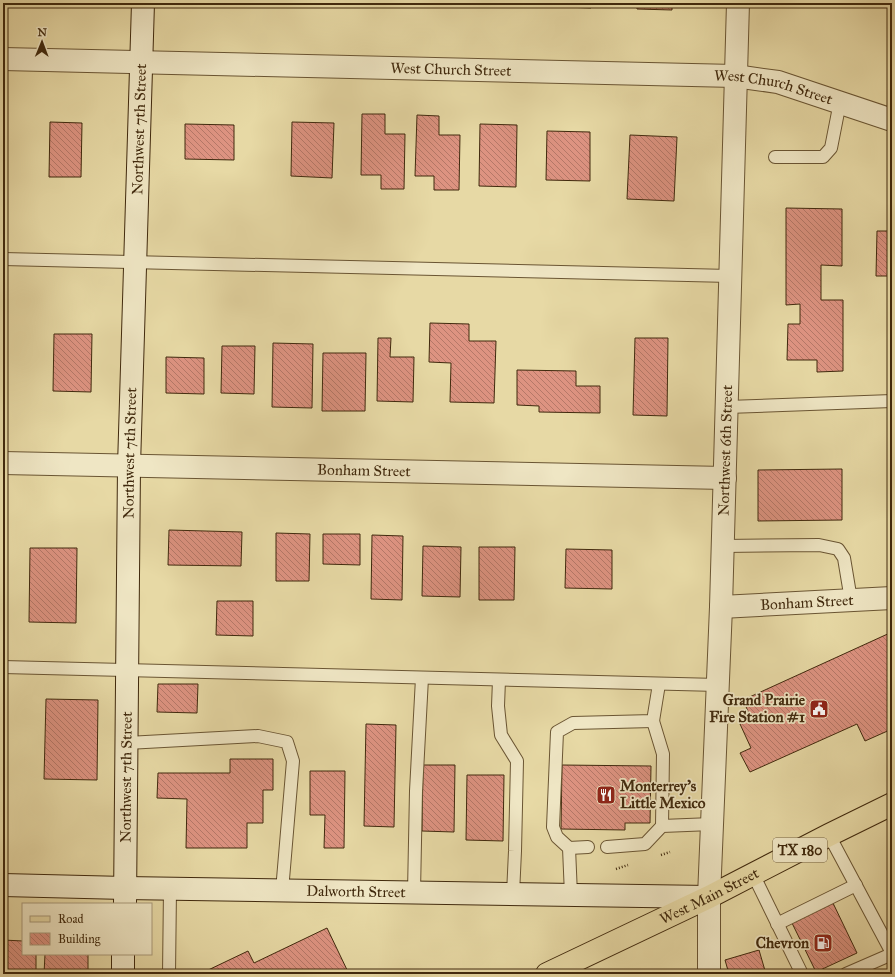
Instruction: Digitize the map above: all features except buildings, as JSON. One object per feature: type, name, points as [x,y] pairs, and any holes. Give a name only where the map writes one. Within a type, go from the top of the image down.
[{"type":"main road","name":"West Main Street","points":[[547,974],[709,897],[892,804]]},
{"type":"street","name":"Northwest 7th Street","points":[[125,896],[129,466],[143,3]]},
{"type":"street","name":"Northwest 6th Street","points":[[709,974],[709,897],[723,546],[738,3]]},
{"type":"street","name":"West Church Street","points":[[3,59],[735,76],[778,82],[892,120]]},
{"type":"street","name":"Bonham Street","points":[[3,463],[725,478]]},
{"type":"street","name":"Bonham Street","points":[[721,607],[892,598]]},
{"type":"street","name":"Dalworth Street","points":[[3,885],[125,896],[170,889],[709,897]]},
{"type":"street","points":[[123,955],[123,974]]},
{"type":"lane","points":[[775,157],[823,157],[831,148],[840,102]]},
{"type":"lane","points":[[3,259],[730,276]]},
{"type":"lane","points":[[727,407],[892,401]]},
{"type":"lane","points":[[723,546],[819,545],[838,548],[844,558],[851,600]]},
{"type":"lane","points":[[3,667],[718,685]]},
{"type":"lane","points":[[414,892],[416,791],[422,678]]},
{"type":"lane","points":[[499,680],[498,706],[501,734],[517,761],[513,894]]},
{"type":"lane","points":[[607,847],[645,844],[662,826],[663,754],[653,721],[659,684]]},
{"type":"lane","points":[[571,895],[569,848],[557,837],[553,827],[557,732],[573,723],[653,721]]},
{"type":"lane","points":[[127,743],[258,736],[287,742],[293,761],[282,890]]},
{"type":"lane","points":[[662,826],[712,824]]},
{"type":"lane","points":[[829,835],[892,954],[846,974]]},
{"type":"lane","points":[[569,848],[588,847]]},
{"type":"lane","points":[[753,874],[802,974]]},
{"type":"lane","points":[[777,924],[856,885]]},
{"type":"lane","points":[[169,974],[170,889]]},
{"type":"place","name":"Grand Prairie Fire Station #1","points":[[819,709]]},
{"type":"place","name":"Monterrey's Little Mexico","points":[[606,795]]},
{"type":"place","name":"Chevron","points":[[823,943]]}]
